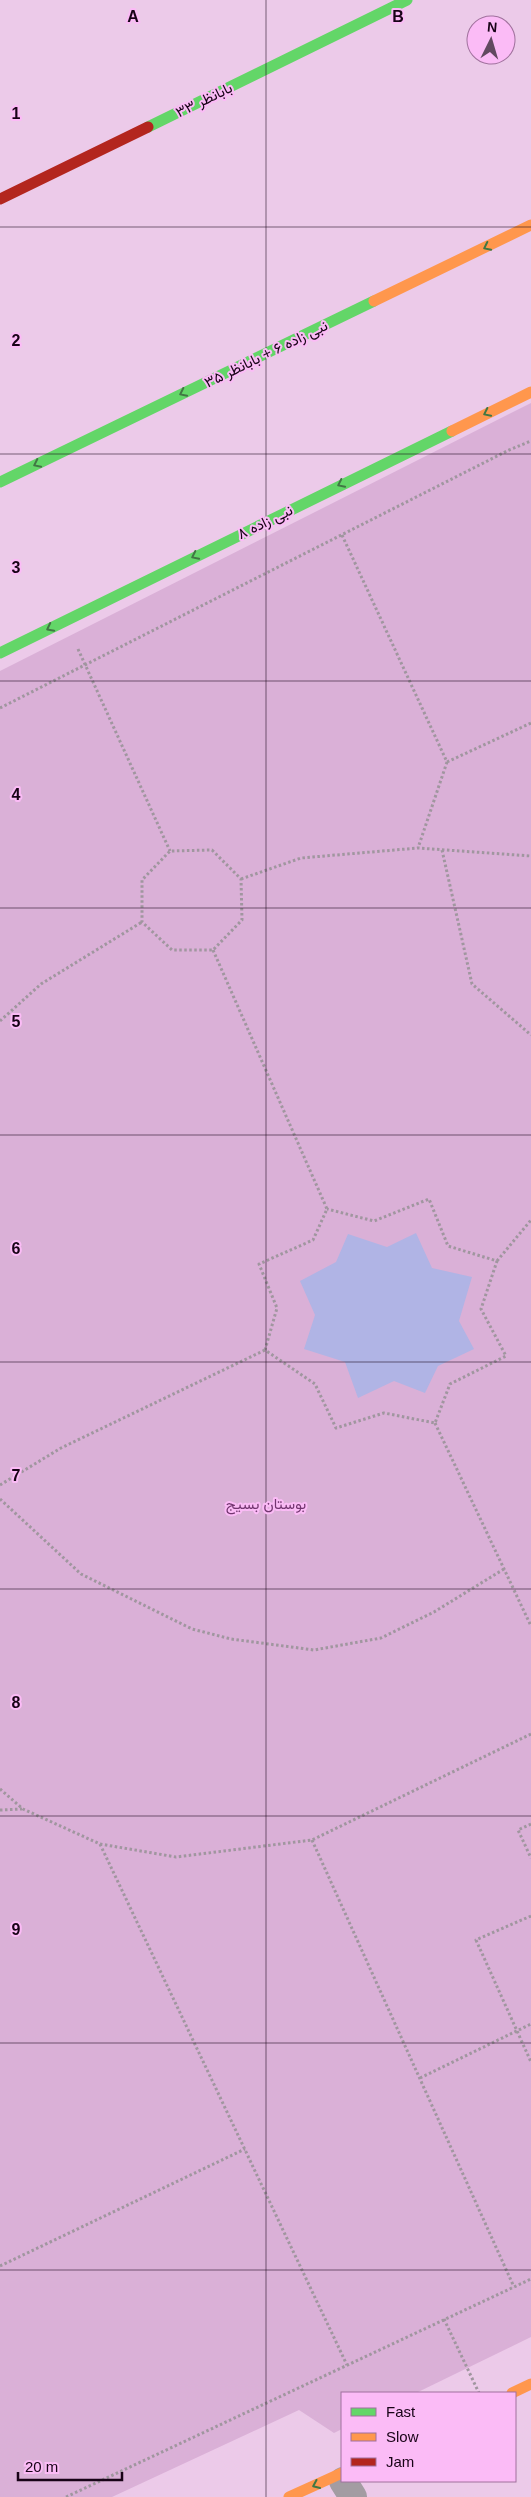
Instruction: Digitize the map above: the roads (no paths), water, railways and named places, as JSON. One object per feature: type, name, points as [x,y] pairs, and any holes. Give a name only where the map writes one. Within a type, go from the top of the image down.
[{"type":"street","name":"بابانظر ۳۳","points":[[0,199],[408,0]]},
{"type":"street","name":"نبی زاده ۶ + بابانظر ۳۵","points":[[0,482],[531,225]]},
{"type":"street","name":"نبی زاده ۸","points":[[0,653],[531,392]]},
{"type":"street","points":[[514,2392],[531,2384]]},
{"type":"street","points":[[289,2497],[341,2482]]},
{"type":"water","points":[[416,1233],[432,1268],[472,1277],[459,1321],[474,1349],[438,1366],[425,1393],[394,1381],[358,1398],[345,1362],[304,1349],[315,1315],[300,1281],[336,1262],[348,1234],[387,1247]]},
{"type":"park label","name":"بوستان بسیج","points":[[266,1504]]}]
